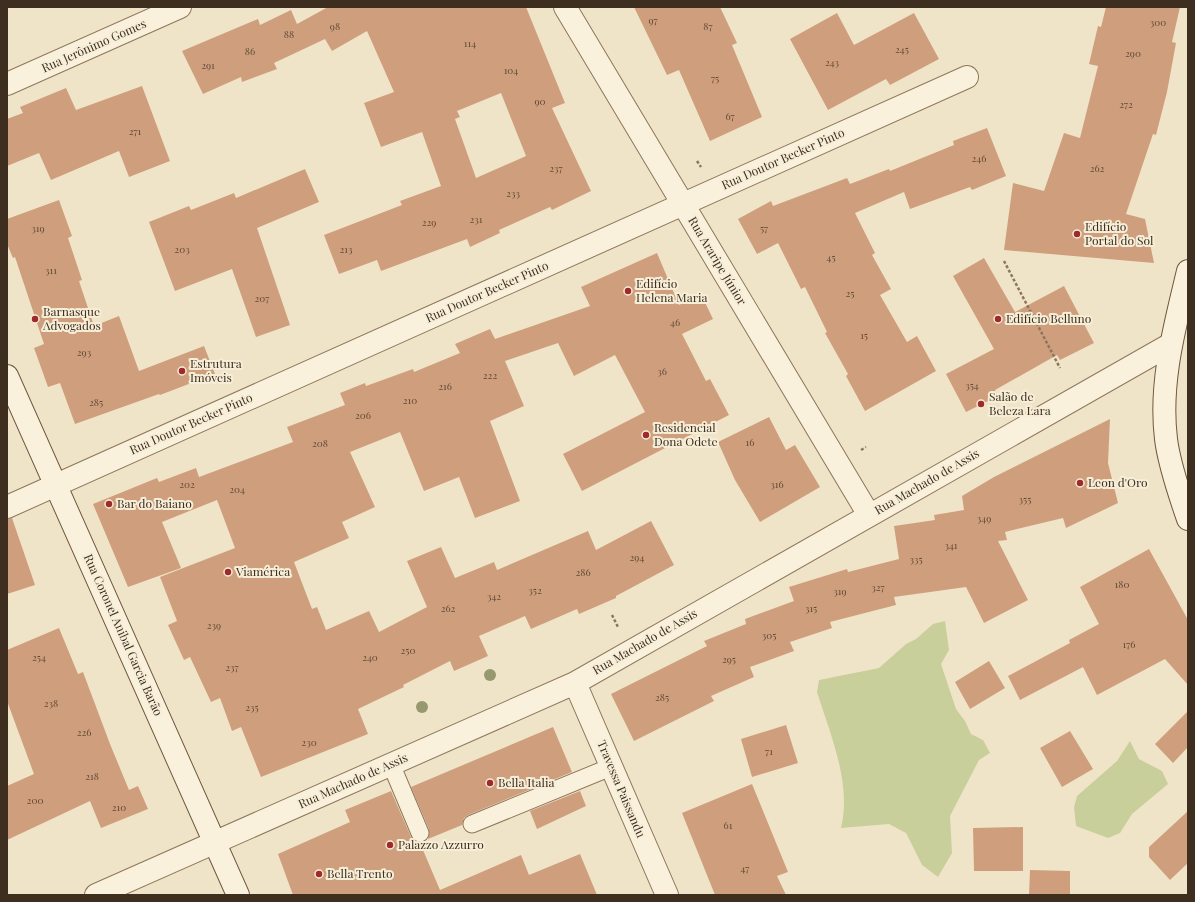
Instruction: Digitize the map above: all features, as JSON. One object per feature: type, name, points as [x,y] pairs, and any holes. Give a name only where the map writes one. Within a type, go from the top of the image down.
[{"type":"street","name":"Rua Jerônimo Gomes","points":[[7,84],[180,7]]},
{"type":"street","name":"Rua Araripe Júnior","points":[[565,7],[870,515]]},
{"type":"street","name":"Rua Doutor Becker Pinto","points":[[7,507],[967,77]]},
{"type":"street","points":[[1188,271],[1171,344],[1165,389],[1166,440],[1188,519]]},
{"type":"street","name":"Rua Machado de Assis","points":[[96,895],[575,682],[1171,344]]},
{"type":"street","name":"Rua Coronel Anibal Garcia Barão","points":[[7,376],[238,895]]},
{"type":"street","name":"Travessa Paissandu","points":[[575,682],[667,895]]},
{"type":"lane","points":[[391,764],[420,833]]},
{"type":"lane","points":[[472,824],[612,767]]},
{"type":"path","points":[[1004,261],[1060,368]]},
{"type":"green space","points":[[945,621],[949,650],[941,664],[956,709],[965,721],[971,734],[983,740],[990,753],[979,760],[950,816],[952,853],[938,877],[922,865],[906,833],[889,824],[841,828],[844,811],[842,776],[817,692],[819,680],[879,668],[906,644],[916,639],[933,624]]},
{"type":"green space","points":[[1130,741],[1139,759],[1162,771],[1168,784],[1132,814],[1120,833],[1108,838],[1076,826],[1074,807],[1077,796],[1117,761]]},
{"type":"building","points":[[328,7],[526,7],[565,103],[552,108],[591,191],[552,210],[550,207],[499,230],[500,233],[470,247],[467,239],[381,271],[377,260],[339,274],[324,235],[402,205],[400,201],[441,186],[422,132],[381,147],[364,103],[394,92],[367,31],[332,51],[325,39],[274,63],[277,69],[242,82],[241,77],[203,94],[182,51],[258,19],[260,25],[291,10],[297,24]],"holes":[[[501,93],[526,156],[476,178],[455,119],[460,117],[457,111]]]},
{"type":"building","points":[[634,7],[720,7],[737,43],[732,45],[762,117],[710,141],[679,70],[667,75]]},
{"type":"building","points":[[1106,7],[1180,7],[1172,42],[1176,43],[1167,92],[1156,135],[1153,134],[1126,214],[1145,219],[1154,263],[1004,250],[1013,183],[1044,191],[1064,133],[1080,138],[1098,66],[1089,64],[1098,26],[1101,27]]},
{"type":"building","points":[[837,13],[854,45],[914,13],[939,59],[890,85],[886,79],[828,110],[790,39]]},
{"type":"building","points":[[142,86],[170,161],[129,177],[119,151],[51,180],[39,153],[7,166],[7,119],[23,113],[20,107],[66,88],[76,110]]},
{"type":"building","points":[[987,128],[1006,176],[972,190],[970,187],[910,209],[904,192],[855,213],[875,253],[872,255],[891,289],[880,295],[907,342],[917,336],[936,371],[865,411],[846,376],[848,374],[825,333],[827,332],[805,287],[801,289],[778,243],[757,254],[738,219],[771,201],[773,206],[847,178],[850,184],[889,169],[890,171],[954,145],[953,141]]},
{"type":"building","points":[[305,169],[319,202],[257,228],[290,325],[256,337],[232,269],[175,291],[149,222],[189,206],[191,210],[234,193],[236,198]]},
{"type":"building","points":[[59,200],[72,236],[68,238],[82,280],[79,281],[94,326],[119,316],[139,371],[204,346],[215,374],[160,395],[159,394],[75,424],[60,383],[48,387],[34,348],[44,344],[15,257],[13,258],[7,244],[7,219]]},
{"type":"building","points":[[657,253],[679,305],[701,294],[713,319],[682,334],[706,381],[710,379],[729,415],[582,491],[563,454],[645,412],[615,355],[574,376],[558,343],[505,361],[524,406],[490,421],[520,501],[475,518],[459,477],[424,491],[400,432],[350,452],[375,507],[342,522],[349,538],[294,562],[312,609],[317,607],[326,630],[369,611],[379,632],[427,607],[407,561],[441,547],[455,578],[494,562],[497,570],[588,531],[596,550],[651,521],[674,565],[616,596],[616,598],[579,614],[577,609],[531,629],[525,616],[479,636],[488,656],[454,671],[450,661],[403,685],[404,687],[358,709],[368,734],[261,777],[241,727],[232,731],[220,698],[211,702],[190,657],[184,660],[168,625],[177,621],[160,577],[235,548],[217,500],[162,522],[181,568],[128,587],[93,504],[157,478],[159,482],[196,468],[199,477],[293,442],[287,427],[345,405],[340,393],[365,383],[366,386],[413,369],[414,372],[460,353],[455,344],[490,329],[495,339],[590,306],[581,287]]},
{"type":"building","points":[[984,258],[1015,312],[1064,286],[1094,343],[1060,360],[1057,355],[995,390],[998,396],[966,412],[946,374],[994,349],[953,276]]},
{"type":"building","points":[[769,417],[786,450],[795,445],[820,487],[760,522],[735,480],[718,442]]},
{"type":"building","points":[[1110,419],[1108,463],[1118,503],[1066,528],[1063,518],[1005,532],[1007,540],[998,541],[1028,600],[984,623],[966,587],[894,597],[896,605],[830,622],[832,628],[790,642],[794,651],[750,667],[754,677],[711,696],[714,701],[634,741],[611,694],[707,646],[704,641],[746,624],[745,619],[794,601],[789,587],[847,569],[848,572],[899,559],[894,526],[935,520],[934,515],[964,510],[962,496],[994,477]]},
{"type":"building","points":[[12,518],[35,585],[7,594],[7,519]]},
{"type":"building","points":[[1149,549],[1188,620],[1188,685],[1165,659],[1097,695],[1083,667],[1020,700],[1008,676],[1070,643],[1069,640],[1099,624],[1080,587]]},
{"type":"building","points":[[59,628],[78,674],[83,672],[129,790],[138,786],[148,809],[101,828],[90,801],[7,840],[7,786],[34,774],[7,701],[7,650]]},
{"type":"building","points":[[989,661],[1005,688],[970,709],[955,682]]},
{"type":"building","points":[[1188,711],[1188,747],[1173,763],[1155,744]]},
{"type":"building","points":[[786,725],[798,763],[752,777],[741,739]]},
{"type":"building","name":"Bella Italia","points":[[553,727],[572,772],[468,815],[464,818],[462,825],[428,839],[429,829],[411,787]]},
{"type":"building","points":[[1070,731],[1093,769],[1062,787],[1040,748]]},
{"type":"building","points":[[752,784],[788,872],[777,876],[786,895],[715,895],[682,813]]},
{"type":"building","points":[[391,791],[411,837],[414,841],[420,843],[440,890],[521,855],[529,875],[580,854],[597,895],[293,895],[278,854],[350,822],[345,810]]},
{"type":"building","points":[[580,791],[586,806],[537,829],[530,811]]},
{"type":"building","points":[[1188,811],[1188,863],[1170,880],[1149,857],[1149,847]]},
{"type":"building","points":[[1023,827],[1023,871],[974,871],[973,828]]},
{"type":"building","points":[[1030,870],[1070,871],[1070,895],[1029,895]]},
{"type":"place","name":"Edifício Portal do Sol","points":[[1077,234]]},
{"type":"place","name":"Edifício Helena Maria","points":[[628,291]]},
{"type":"place","name":"Barnasque Advogados","points":[[35,319]]},
{"type":"place","name":"Edifício Belluno","points":[[998,319]]},
{"type":"place","name":"Estrutura Imóveis","points":[[182,371]]},
{"type":"place","name":"Salão de Beleza Lara","points":[[981,404]]},
{"type":"place","name":"Residencial Dona Odete","points":[[646,435]]},
{"type":"place","name":"Leon d'Oro","points":[[1080,483]]},
{"type":"place","name":"Bar do Baiano","points":[[109,504]]},
{"type":"place","name":"Viamérica","points":[[228,572]]},
{"type":"place","name":"Bella Italia","points":[[490,783]]},
{"type":"place","name":"Palazzo Azzurro","points":[[390,845]]},
{"type":"place","name":"Bella Trento","points":[[319,874]]}]
